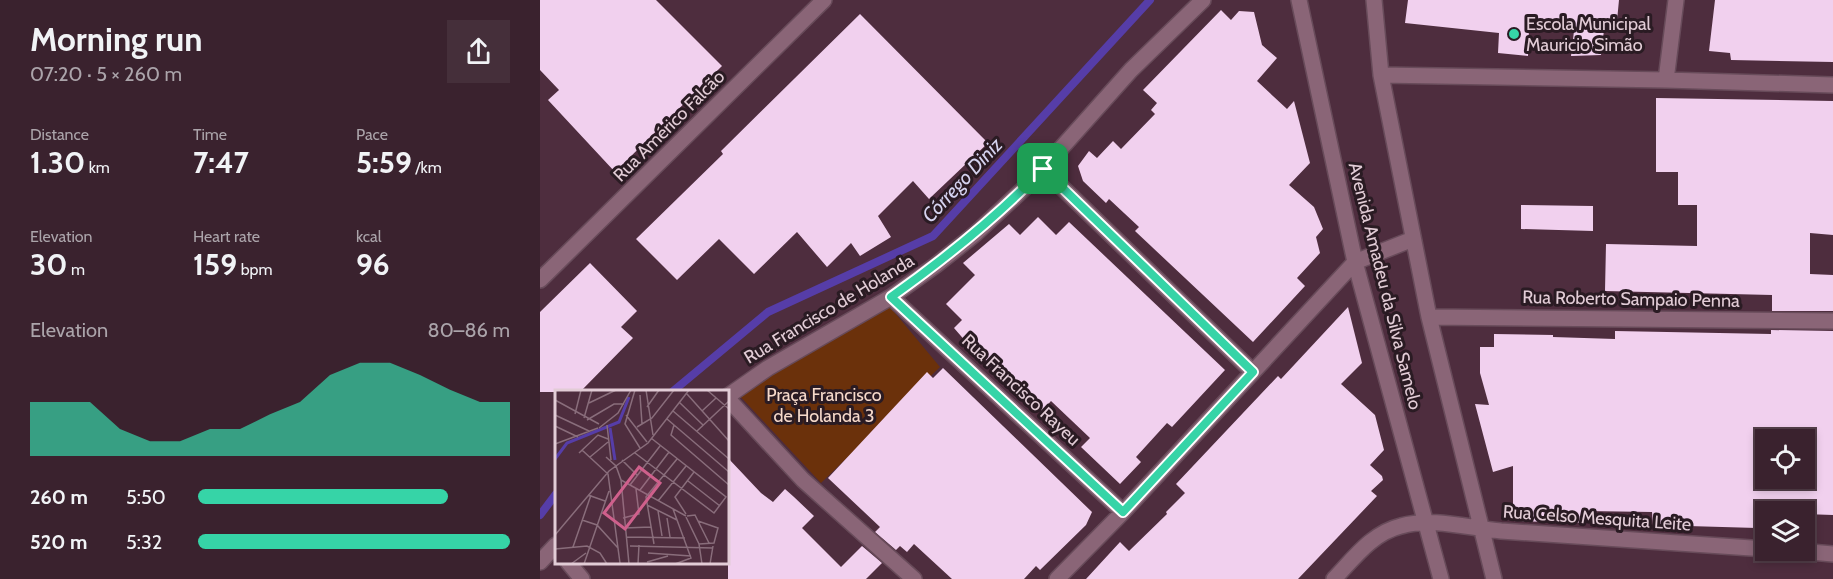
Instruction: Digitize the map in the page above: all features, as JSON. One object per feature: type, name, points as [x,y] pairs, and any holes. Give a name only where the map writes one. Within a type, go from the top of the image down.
[{"type":"street","name":"Rua Américo Falcão","points":[[540,280],[824,0]]},
{"type":"street","name":"Rua Francisco de Holanda","points":[[729,396],[768,368],[891,297],[975,234],[1043,169],[1131,70],[1203,0]]},
{"type":"street","name":"Avenida Amadeu da Silva Samelo","points":[[1299,0],[1355,262],[1441,579]]},
{"type":"street","name":"Avenida Amadeu da Silva Samelo","points":[[1374,0],[1381,75],[1429,317],[1494,579]]},
{"type":"street","points":[[1666,80],[1676,0]]},
{"type":"street","points":[[1381,75],[1833,85]]},
{"type":"street","points":[[1043,169],[1253,372]]},
{"type":"street","points":[[1057,579],[1123,512],[1355,262],[1413,239]]},
{"type":"street","name":"Rua Francisco Rayeu","points":[[891,297],[1123,512]]},
{"type":"street","name":"Rua Roberto Sampaio Penna","points":[[1429,317],[1833,321]]},
{"type":"street","points":[[729,398],[803,480],[914,579]]},
{"type":"street","name":"Rua Celso Mesquita Leite","points":[[1334,579],[1368,542],[1402,525],[1426,522],[1483,529],[1755,548]]},
{"type":"street","points":[[540,562],[555,547]]},
{"type":"street","points":[[1815,552],[1833,554]]},
{"type":"street","points":[[570,564],[582,579]]},
{"type":"green space","name":"Praça Francisco de Holanda 3","points":[[890,307],[940,367],[821,483],[737,393]]},
{"type":"building","points":[[540,0],[656,0],[722,66],[615,172],[548,100],[559,90],[540,70]]},
{"type":"building","points":[[1408,0],[1619,0],[1616,31],[1604,30],[1601,55],[1571,56],[1574,31],[1529,27],[1528,56],[1498,53],[1499,33],[1405,23]]},
{"type":"building","points":[[1715,0],[1833,0],[1833,62],[1731,60],[1730,53],[1709,51]]},
{"type":"building","points":[[1221,10],[1231,20],[1239,11],[1254,12],[1262,45],[1277,58],[1257,81],[1287,109],[1294,101],[1310,163],[1289,185],[1314,207],[1323,229],[1316,237],[1320,253],[1297,278],[1305,286],[1253,342],[1135,231],[1139,227],[1109,199],[1106,203],[1083,181],[1078,166],[1089,151],[1097,158],[1113,141],[1121,149],[1155,114],[1151,110],[1157,103],[1143,90]]},
{"type":"building","points":[[860,14],[988,143],[929,199],[913,181],[878,216],[891,237],[860,256],[851,243],[827,267],[797,232],[754,274],[719,239],[677,280],[636,239],[723,154],[721,151]]},
{"type":"building","points":[[1656,98],[1833,101],[1833,235],[1810,233],[1810,274],[1833,275],[1833,311],[1772,311],[1772,295],[1605,291],[1606,244],[1697,246],[1697,205],[1678,205],[1678,172],[1656,172]]},
{"type":"building","points":[[1521,205],[1593,206],[1593,231],[1521,229]]},
{"type":"building","points":[[1038,217],[1056,235],[1069,222],[1225,370],[1172,427],[1167,423],[1136,457],[1141,462],[1120,484],[1081,447],[1090,438],[1051,401],[1042,411],[967,343],[954,328],[962,320],[946,304],[975,275],[963,263],[1009,224],[1020,235]]},
{"type":"building","points":[[590,263],[637,311],[621,327],[633,338],[582,390],[555,390],[555,392],[540,392],[540,312]]},
{"type":"building","points":[[1348,307],[1362,363],[1341,384],[1375,415],[1384,450],[1370,465],[1382,476],[1383,480],[1371,491],[1377,496],[1298,579],[1086,579],[1120,542],[1129,551],[1167,514],[1166,512],[1185,493],[1176,484],[1278,376],[1281,379]]},
{"type":"building","points":[[1771,330],[1833,331],[1833,515],[1815,514],[1815,501],[1755,501],[1755,528],[1653,525],[1652,512],[1586,511],[1586,523],[1513,521],[1513,466],[1493,472],[1475,404],[1489,405],[1480,373],[1480,347],[1494,347],[1494,334],[1615,339],[1615,331],[1771,334]]},
{"type":"building","points":[[943,368],[1092,512],[1086,525],[1040,570],[1036,566],[1024,579],[952,579],[914,544],[907,552],[900,546],[896,550],[875,532],[880,527],[828,478],[927,372],[933,378]]},
{"type":"building","points":[[729,459],[761,493],[773,502],[785,489],[814,516],[802,528],[841,567],[862,546],[882,563],[866,579],[728,579]]},
{"type":"waterway","name":"Córrego Diniz","points":[[674,390],[768,312],[933,236],[1150,0]]},
{"type":"waterway","name":"Córrego Diniz","points":[[540,515],[555,495]]},
{"type":"place","name":"Escola Municipal Mauricio Simão","points":[[1514,34]]},
{"type":"route","points":[[1043,169],[1253,372],[1123,512],[891,297],[975,234],[1043,169]]}]
